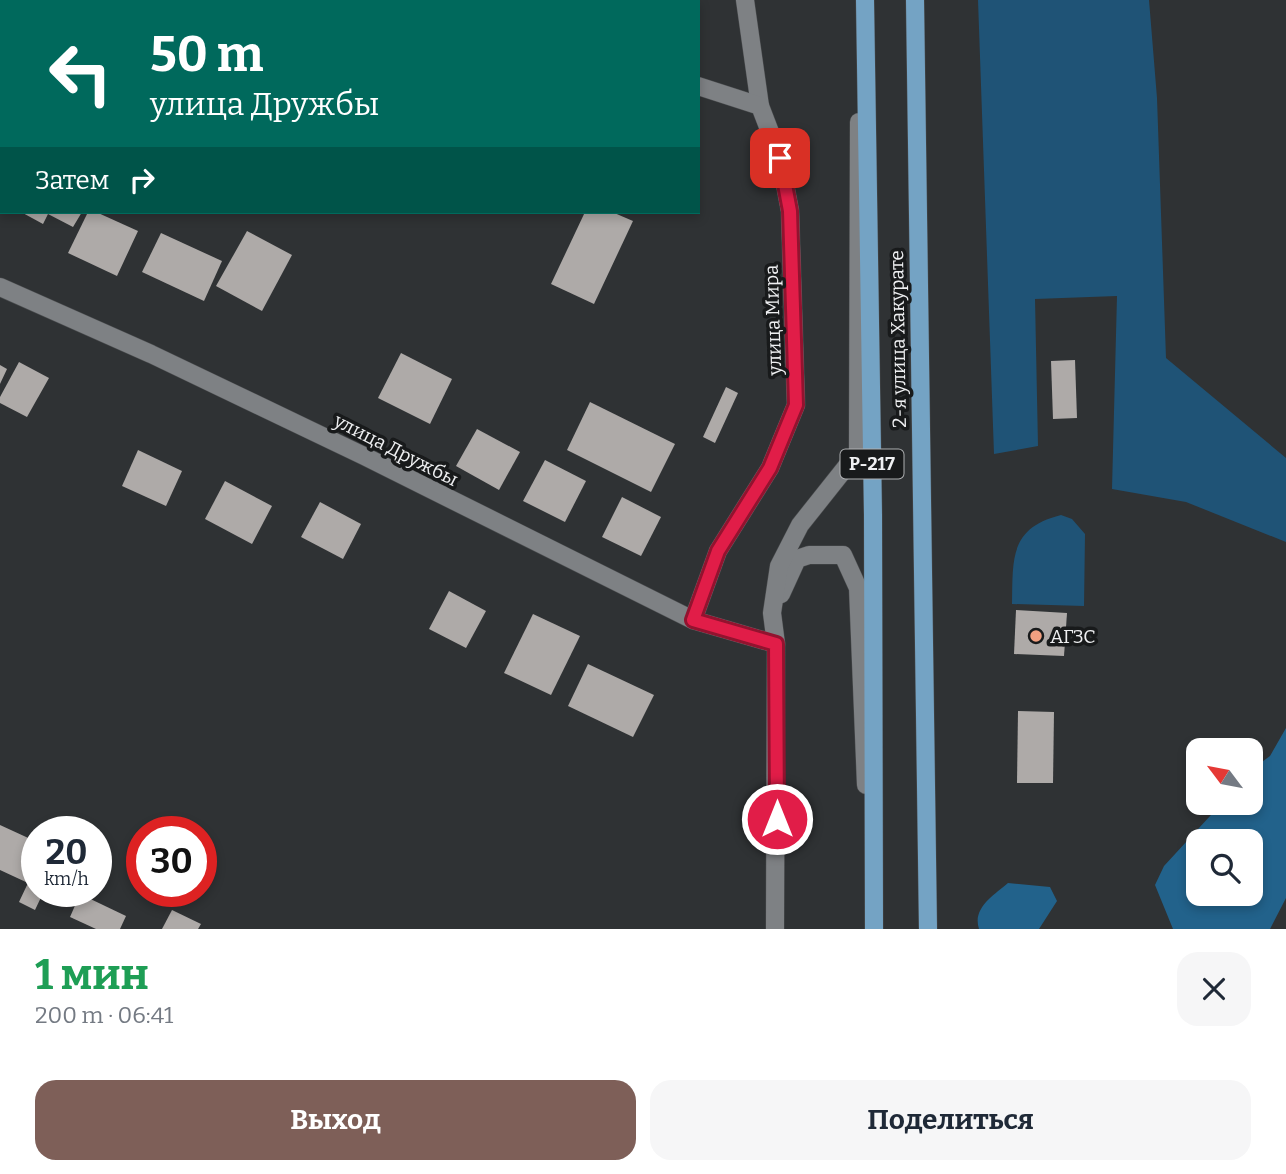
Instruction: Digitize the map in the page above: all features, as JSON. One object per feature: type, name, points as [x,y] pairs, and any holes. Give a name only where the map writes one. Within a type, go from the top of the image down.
[{"type":"main road","name":"2-я улица Хакурате","points":[[865,0],[873,515],[874,929]]},
{"type":"main road","name":"2-я улица Хакурате","points":[[915,0],[928,929]]},
{"type":"street","name":"улица Мира","points":[[693,620],[718,551],[770,468],[796,405],[790,211],[780,158],[760,106],[745,0]]},
{"type":"street","points":[[775,929],[776,644],[772,613],[779,566],[800,525],[858,452],[859,0]]},
{"type":"street","points":[[700,87],[760,106]]},
{"type":"street","name":"улица Дружбы","points":[[0,287],[151,354],[364,456],[693,620],[776,644]]},
{"type":"street","points":[[772,613],[797,559],[809,555],[843,555],[858,588],[869,872],[874,883]]},
{"type":"shaded area","points":[[978,0],[1149,0],[1157,98],[1166,358],[1286,458],[1286,542],[1186,502],[1112,489],[1117,296],[1035,299],[1038,446],[994,454]]},
{"type":"shaded area","points":[[1061,515],[1072,519],[1085,534],[1084,606],[1012,604],[1014,559],[1023,537],[1044,521]]},
{"type":"shaded area","points":[[1286,728],[1286,898],[1270,929],[1173,929],[1155,885],[1164,866],[1186,842],[1186,906],[1263,906],[1263,829],[1198,829],[1210,816],[1264,816],[1264,760],[1270,756]]},
{"type":"shaded area","points":[[1008,883],[1050,887],[1057,901],[1039,929],[979,929],[981,908]]},
{"type":"building","points":[[25,214],[48,214],[43,224]]},
{"type":"building","points":[[48,214],[81,214],[73,227]]},
{"type":"building","points":[[87,214],[100,214],[138,231],[117,276],[68,253]]},
{"type":"building","points":[[584,214],[617,214],[633,221],[594,304],[551,284]]},
{"type":"building","points":[[247,231],[292,255],[262,311],[216,286]]},
{"type":"building","points":[[161,233],[222,261],[204,301],[142,272]]},
{"type":"building","points":[[401,353],[452,379],[430,424],[378,398]]},
{"type":"building","points":[[1075,360],[1077,418],[1053,419],[1051,361]]},
{"type":"building","points":[[19,362],[49,378],[27,417],[0,403],[0,397]]},
{"type":"building","points":[[0,365],[7,369],[0,384]]},
{"type":"building","points":[[726,387],[738,393],[715,443],[703,437]]},
{"type":"building","points":[[590,402],[675,444],[651,492],[567,450]]},
{"type":"building","points":[[477,429],[520,452],[499,490],[456,466]]},
{"type":"building","points":[[138,450],[182,471],[166,506],[122,486]]},
{"type":"building","points":[[545,460],[586,481],[565,522],[523,501]]},
{"type":"building","points":[[225,481],[272,506],[252,544],[205,519]]},
{"type":"building","points":[[622,497],[661,517],[641,556],[602,537]]},
{"type":"building","points":[[320,502],[361,524],[343,559],[301,537]]},
{"type":"building","points":[[449,591],[486,611],[466,648],[429,629]]},
{"type":"building","points":[[1016,610],[1067,613],[1064,656],[1014,654]]},
{"type":"building","points":[[533,614],[580,636],[551,695],[504,673]]},
{"type":"building","points":[[588,664],[654,695],[633,737],[568,706]]},
{"type":"building","points":[[1018,711],[1054,712],[1053,783],[1017,783]]},
{"type":"building","points":[[0,825],[21,835],[21,880],[0,870]]},
{"type":"building","points":[[74,907],[107,907],[126,916],[120,929],[96,929],[70,917]]},
{"type":"building","points":[[172,910],[201,924],[198,929],[162,929]]},
{"type":"place","name":"АГЗС","points":[[1036,636]]},
{"type":"route","points":[[777,819],[776,644],[693,620],[718,551],[770,468],[796,405],[790,211],[780,158]]}]
